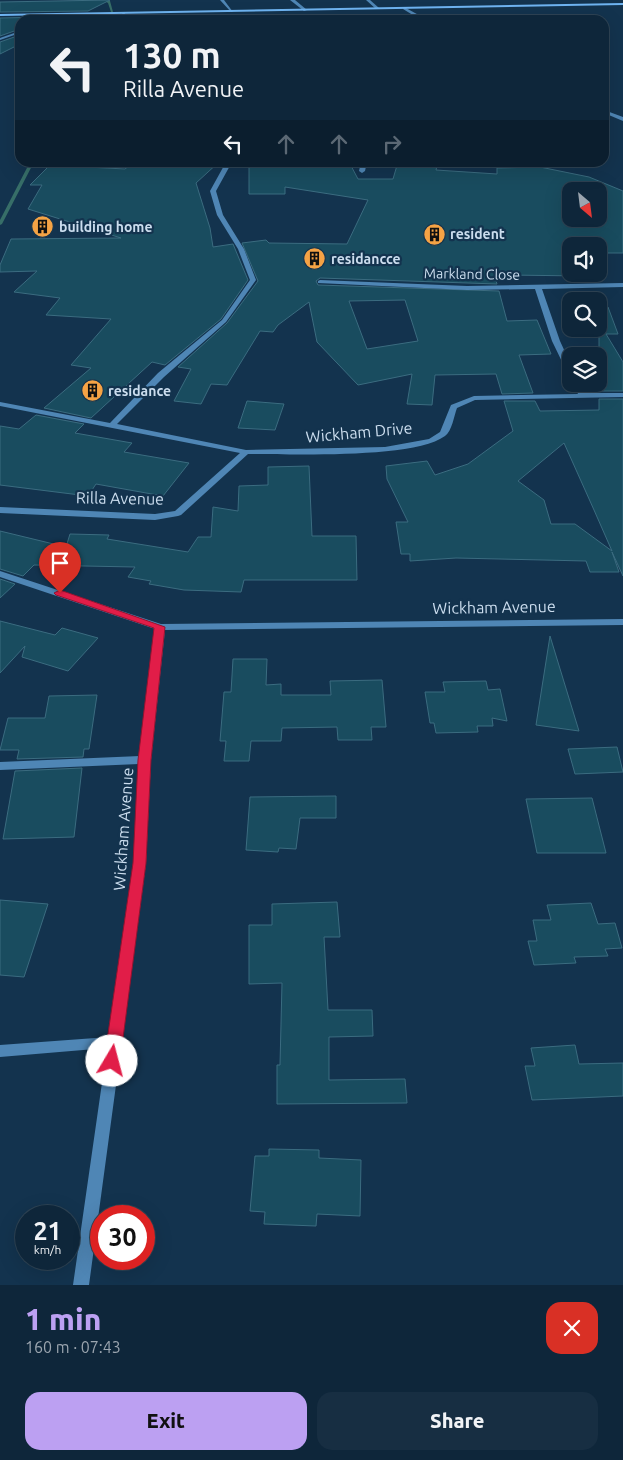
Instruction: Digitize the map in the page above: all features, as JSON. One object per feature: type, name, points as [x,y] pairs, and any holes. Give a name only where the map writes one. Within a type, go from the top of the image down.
[{"type":"main road","points":[[0,15],[623,4]]},
{"type":"street","points":[[222,0],[232,11]]},
{"type":"street","points":[[292,0],[305,10]]},
{"type":"street","points":[[368,0],[377,8]]},
{"type":"street","points":[[404,8],[416,15]]},
{"type":"street","points":[[0,39],[15,34]]},
{"type":"street","points":[[609,113],[623,118]]},
{"type":"street","points":[[113,424],[161,375],[224,321],[253,280],[241,249],[220,215],[213,191],[226,167]]},
{"type":"street","points":[[362,171],[363,167]]},
{"type":"street","name":"Markland Close","points":[[320,282],[467,288],[623,285]]},
{"type":"street","points":[[538,288],[562,353]]},
{"type":"street","points":[[580,392],[582,396],[623,394]]},
{"type":"street","name":"Wickham Drive","points":[[0,404],[113,424],[246,452],[300,452],[385,449],[430,441],[444,433],[454,407],[474,398],[582,396]]},
{"type":"street","name":"Rilla Avenue","points":[[0,510],[155,517],[178,513],[246,452]]},
{"type":"street","points":[[0,574],[160,627]]},
{"type":"street","name":"Wickham Avenue","points":[[81,1285],[140,863],[145,760],[160,627],[623,622]]},
{"type":"street","points":[[0,766],[145,760]]},
{"type":"street","points":[[0,1051],[115,1042]]},
{"type":"building","points":[[110,0],[88,11],[0,12],[0,2]]},
{"type":"building","points":[[0,18],[15,18],[15,31],[0,36]]},
{"type":"building","points":[[15,37],[15,46],[0,54],[0,42]]},
{"type":"building","points":[[48,167],[125,169],[128,167],[214,167],[196,183],[210,228],[213,247],[233,244],[248,280],[221,319],[165,365],[152,362],[91,418],[44,408],[91,368],[71,365],[111,319],[46,315],[60,298],[14,292],[37,271],[0,272],[0,265],[11,239],[121,238],[28,209],[42,185],[30,185]]},
{"type":"building","points":[[249,167],[352,167],[358,179],[393,179],[397,167],[437,167],[436,170],[497,174],[497,168],[540,167],[589,177],[601,182],[562,182],[562,228],[608,228],[608,185],[623,191],[623,253],[607,253],[607,237],[562,237],[562,276],[508,275],[508,278],[495,278],[497,284],[320,278],[316,281],[318,285],[499,291],[507,321],[537,320],[551,354],[519,355],[533,393],[502,394],[496,374],[435,375],[432,405],[407,404],[412,374],[358,385],[317,342],[309,302],[278,325],[273,332],[260,331],[227,385],[211,384],[201,404],[174,401],[191,369],[178,367],[227,323],[258,281],[242,243],[266,240],[269,243],[347,244],[368,200],[285,187],[285,194],[249,194]],"holes":[[[405,300],[418,341],[367,349],[349,301]]]},
{"type":"building","points":[[607,307],[608,307],[618,334],[607,334]]},
{"type":"building","points":[[607,336],[623,362],[623,391],[607,391],[607,347],[599,347],[599,337]]},
{"type":"building","points":[[599,399],[623,399],[623,576],[612,552],[619,572],[590,572],[586,561],[456,558],[410,561],[410,554],[401,554],[396,522],[408,522],[387,479],[386,466],[427,461],[435,475],[468,464],[513,431],[504,401],[535,401],[540,411],[599,410]],"holes":[[[564,443],[612,551],[575,524],[551,524],[544,500],[518,481]]]},
{"type":"building","points":[[247,401],[284,404],[275,430],[238,428]]},
{"type":"building","points":[[36,415],[84,424],[75,433],[132,443],[124,452],[189,463],[163,496],[96,484],[88,496],[0,485],[0,426],[19,429]]},
{"type":"building","points":[[309,466],[312,536],[356,536],[357,580],[244,580],[241,592],[184,590],[149,584],[151,581],[128,577],[135,567],[34,565],[23,576],[0,569],[0,531],[66,547],[70,534],[109,535],[107,539],[188,552],[198,537],[211,537],[213,507],[238,511],[239,486],[268,485],[268,467]]},
{"type":"building","points":[[0,579],[15,584],[0,598]]},
{"type":"building","points":[[0,621],[55,635],[62,628],[98,638],[68,671],[22,657],[25,646],[0,673]]},
{"type":"building","points":[[550,636],[579,731],[536,725]]},
{"type":"building","points":[[233,659],[267,659],[266,685],[281,684],[281,695],[331,695],[330,681],[382,680],[386,727],[371,727],[372,740],[338,740],[337,727],[282,728],[281,741],[251,741],[249,761],[224,761],[226,741],[220,741],[224,692],[231,692]]},
{"type":"building","points":[[486,681],[488,690],[500,689],[507,721],[492,718],[493,726],[477,726],[478,732],[436,733],[434,723],[430,723],[425,692],[445,692],[443,682]]},
{"type":"building","points":[[97,695],[89,749],[84,749],[83,757],[17,759],[19,750],[0,750],[8,718],[45,718],[49,696]]},
{"type":"building","points":[[617,747],[623,772],[575,774],[568,749]]},
{"type":"building","points":[[82,768],[74,837],[3,839],[15,771]]},
{"type":"building","points":[[336,796],[336,818],[300,818],[296,849],[279,848],[278,852],[246,850],[250,797]]},
{"type":"building","points":[[592,798],[606,853],[537,853],[526,799]]},
{"type":"building","points":[[0,900],[48,904],[24,977],[0,975]]},
{"type":"building","points":[[337,902],[340,937],[324,937],[328,1010],[372,1010],[373,1036],[329,1037],[329,1080],[405,1079],[407,1103],[277,1104],[277,1065],[280,1065],[282,983],[249,984],[249,925],[272,925],[272,904]]},
{"type":"building","points":[[591,903],[598,924],[615,923],[622,948],[605,949],[608,956],[574,957],[576,963],[534,965],[528,941],[537,941],[533,920],[551,920],[547,905]]},
{"type":"building","points":[[575,1045],[579,1064],[623,1063],[623,1096],[532,1100],[525,1066],[535,1066],[531,1048]]},
{"type":"building","points":[[269,1149],[319,1150],[319,1158],[361,1160],[360,1216],[317,1214],[316,1226],[264,1224],[265,1212],[250,1211],[255,1156],[269,1156]]},
{"type":"waterway","points":[[105,0],[109,2],[112,11]]},
{"type":"waterway","points":[[0,224],[29,167]]},
{"type":"place","name":"building home","points":[[43,227]]},
{"type":"place","name":"resident","points":[[434,234]]},
{"type":"place","name":"residancce","points":[[315,259]]},
{"type":"place","name":"residance","points":[[92,391]]},
{"type":"route","points":[[60,593],[160,627],[145,760],[140,863],[112,1061]]}]
